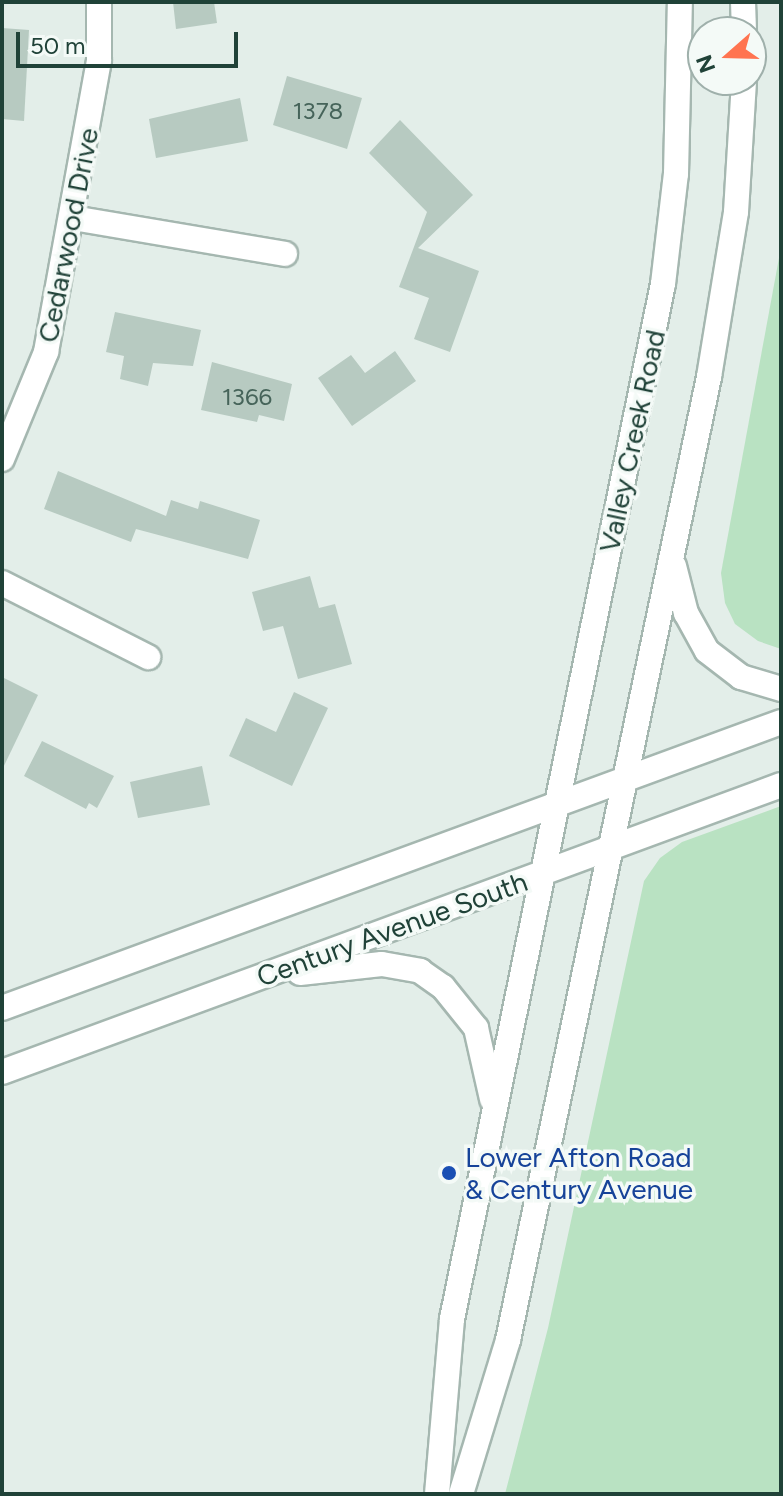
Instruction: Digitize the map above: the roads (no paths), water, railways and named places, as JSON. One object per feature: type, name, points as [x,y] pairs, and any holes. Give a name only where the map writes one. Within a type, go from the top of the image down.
[{"type":"main road","name":"Cedarwood Drive","points":[[2,459],[46,352],[73,218],[99,60],[99,2]]},
{"type":"main road","name":"Valley Creek Road","points":[[437,1494],[452,1319],[554,805],[663,284],[676,174],[680,2]]},
{"type":"main road","points":[[461,1494],[508,1340],[673,551],[729,258],[743,96]]},
{"type":"main road","points":[[73,218],[285,254]]},
{"type":"main road","points":[[673,551],[686,613],[707,651],[741,677],[781,689]]},
{"type":"main road","points":[[2,583],[148,657]]},
{"type":"main road","points":[[2,1008],[781,722]]},
{"type":"main road","name":"Century Avenue South","points":[[2,1072],[781,785]]},
{"type":"main road","points":[[258,978],[382,964],[420,971],[443,987],[476,1028],[494,1108]]},
{"type":"place","name":"Lower Afton Road & Century Avenue","points":[[449,1173]]}]
